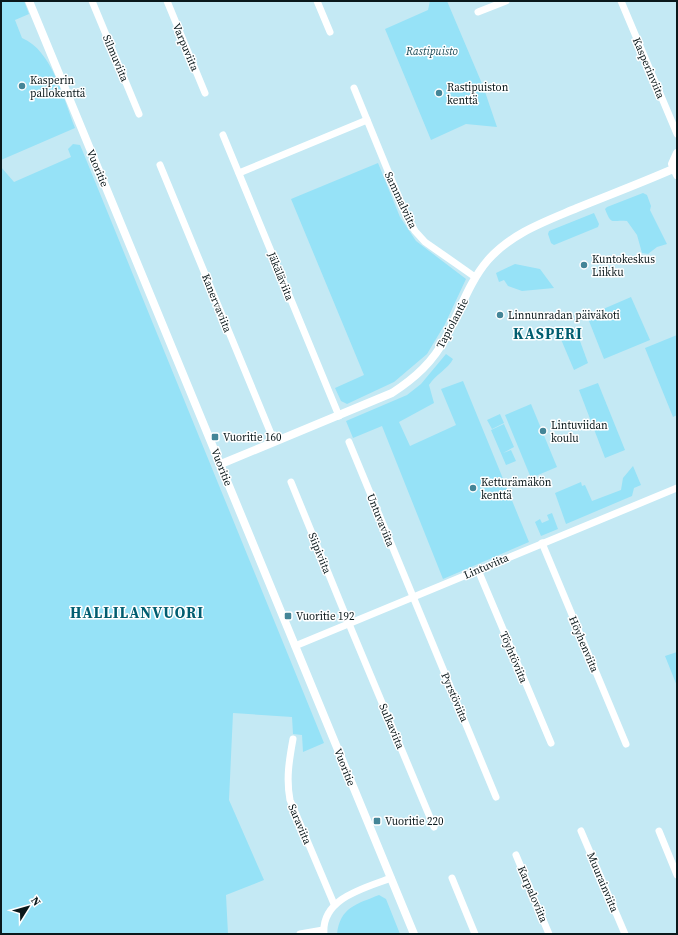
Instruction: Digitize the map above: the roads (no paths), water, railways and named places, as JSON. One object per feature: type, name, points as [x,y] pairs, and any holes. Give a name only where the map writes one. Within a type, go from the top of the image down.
[{"type":"street","name":"Vuoritie","points":[[29,1],[414,934]]},
{"type":"street","name":"Silmuviita","points":[[92,1],[140,114]]},
{"type":"street","name":"Varpuviita","points":[[167,1],[205,93]]},
{"type":"street","points":[[317,1],[330,32]]},
{"type":"street","points":[[478,12],[506,1]]},
{"type":"street","name":"Kasperinviita","points":[[621,1],[677,134]]},
{"type":"street","name":"Sammalviita","points":[[354,88],[406,215],[415,231],[425,242],[475,277]]},
{"type":"street","points":[[238,173],[367,120]]},
{"type":"street","name":"Jäkäläviita","points":[[223,135],[339,416]]},
{"type":"street","points":[[675,172],[672,159],[677,153]]},
{"type":"street","name":"Kanervaviita","points":[[160,165],[274,441]]},
{"type":"street","name":"Tapiolantie","points":[[221,464],[392,393],[419,374],[434,356],[446,338],[475,277],[495,253],[506,243],[528,229],[675,172]]},
{"type":"street","name":"Untuvaviita","points":[[349,442],[413,598]]},
{"type":"street","name":"Siipiviita","points":[[291,482],[349,624]]},
{"type":"street","name":"Lintuviita","points":[[295,646],[677,488]]},
{"type":"street","name":"Höyhenviita","points":[[542,543],[626,744]]},
{"type":"street","name":"Töyhtöviita","points":[[478,570],[551,743]]},
{"type":"street","name":"Pyrstöviita","points":[[413,598],[496,797]]},
{"type":"street","name":"Sulkaviita","points":[[349,624],[434,827]]},
{"type":"street","name":"Saraviita","points":[[293,739],[287,775],[290,800],[334,904]]},
{"type":"street","name":"Muurainviita","points":[[582,830],[625,934]]},
{"type":"street","points":[[659,831],[677,875]]},
{"type":"street","name":"Karpaloviita","points":[[516,854],[550,934]]},
{"type":"street","points":[[300,934],[324,932],[327,915],[334,904],[347,896],[391,878]]},
{"type":"street","points":[[452,878],[475,934]]},
{"type":"place","name":"Kasperin pallokenttä","points":[[22,86]]},
{"type":"place","name":"Rastipuiston kenttä","points":[[439,93]]},
{"type":"place","name":"Kuntokeskus Liikku","points":[[584,265]]},
{"type":"place","name":"Linnunradan päiväkoti","points":[[500,315]]},
{"type":"place","name":"Lintuviidan koulu","points":[[543,431]]},
{"type":"place","name":"Vuoritie 160","points":[[215,437]]},
{"type":"place","name":"Ketturämäkön kenttä","points":[[473,488]]},
{"type":"place","name":"Vuoritie 192","points":[[288,616]]},
{"type":"place","name":"Vuoritie 220","points":[[377,821]]},
{"type":"district","name":"KASPERI","points":[[548,334]]},
{"type":"district","name":"HALLILANVUORI","points":[[137,613]]},
{"type":"park label","name":"Rastipuisto","points":[[432,51]]}]
